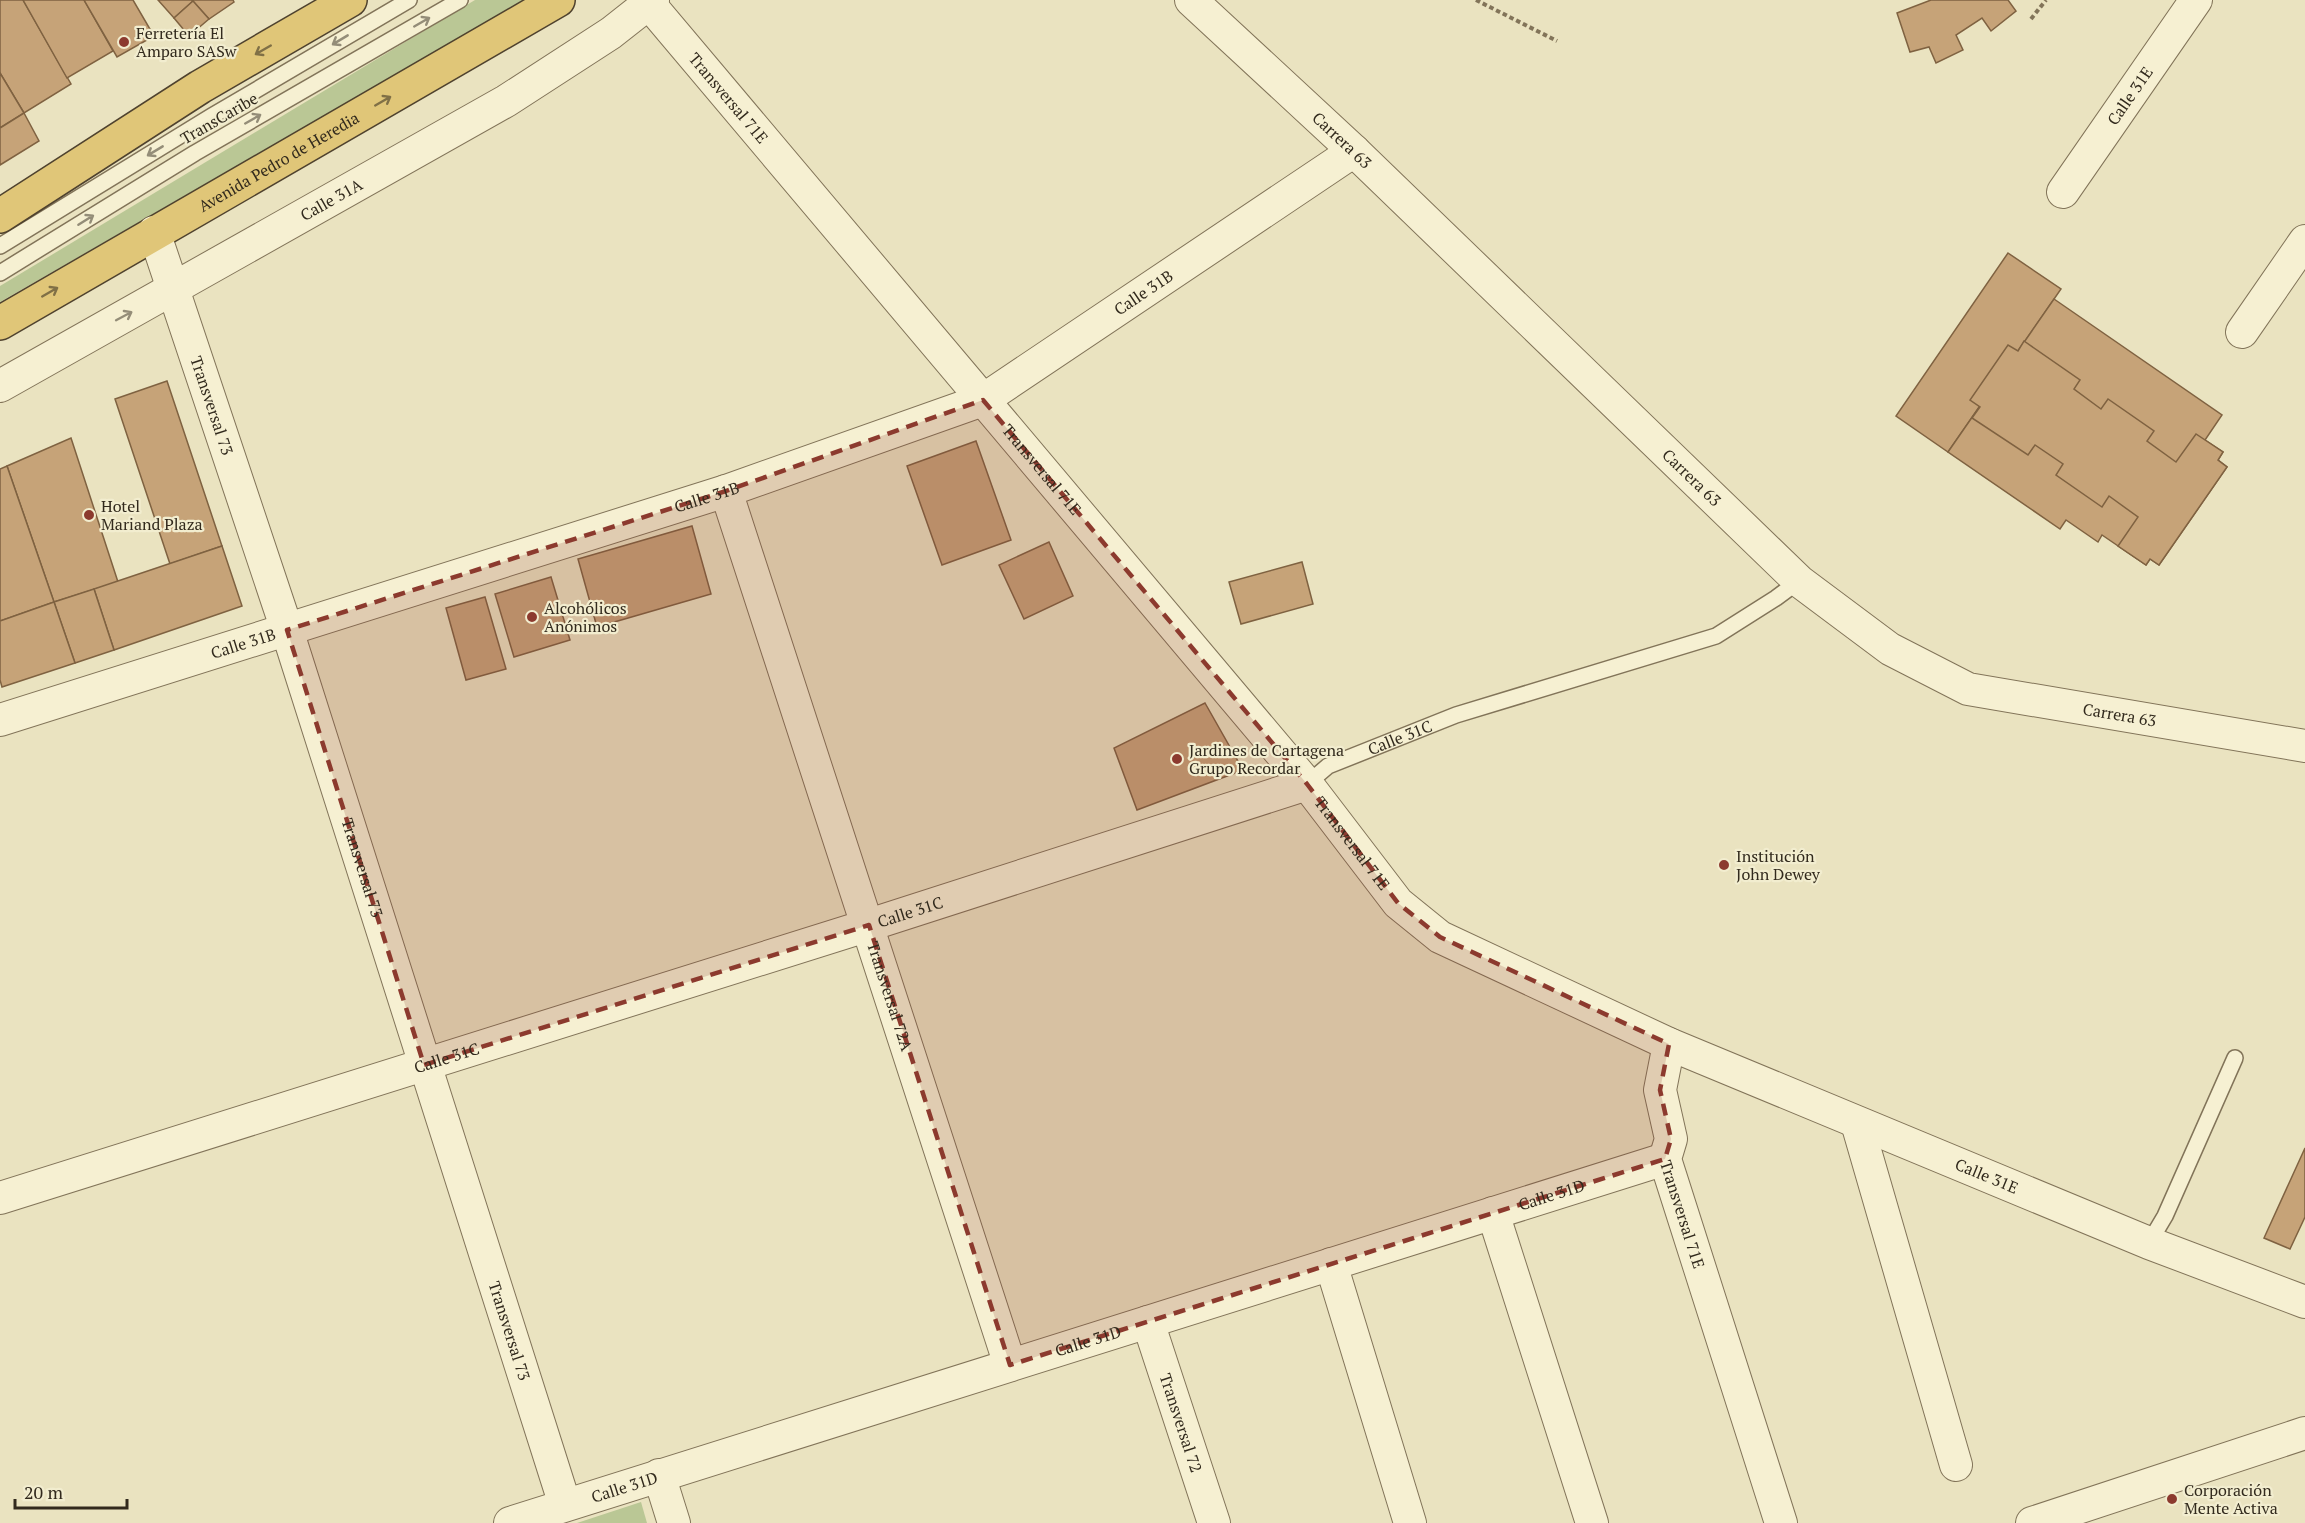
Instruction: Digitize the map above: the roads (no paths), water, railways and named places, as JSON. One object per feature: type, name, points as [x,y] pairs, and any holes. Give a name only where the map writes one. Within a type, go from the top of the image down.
[{"type":"highway","points":[[0,216],[200,87],[350,0]]},
{"type":"highway","name":"Avenida Pedro de Heredia","points":[[0,323],[558,0]]},
{"type":"street","name":"Carrera 63","points":[[1191,0],[1354,151],[1799,581],[1890,649],[1968,689],[2305,746]]},
{"type":"street","name":"Calle 31E","points":[[2064,192],[2196,0]]},
{"type":"street","name":"Calle 31A","points":[[0,386],[506,101],[611,33],[649,1]]},
{"type":"street","name":"Transversal 71E","points":[[649,1],[1307,784],[1398,903],[1440,937],[1670,1044],[1660,1090],[1671,1139],[1665,1159],[1781,1523]]},
{"type":"street","name":"Calle 31B","points":[[0,720],[726,491],[982,400],[1354,151]]},
{"type":"street","name":"Transversal 73","points":[[154,232],[287,630],[565,1505]]},
{"type":"street","points":[[2242,332],[2305,241]]},
{"type":"street","name":"Transversal 72A","points":[[726,491],[1010,1365]]},
{"type":"street","name":"Calle 31C","points":[[0,1198],[868,925],[1307,784]]},
{"type":"street","name":"Calle 31E","points":[[1670,1044],[2149,1243],[2305,1302]]},
{"type":"street","points":[[1857,1123],[1956,1465]]},
{"type":"street","name":"Calle 31D","points":[[510,1523],[1665,1159]]},
{"type":"street","points":[[1493,1213],[1592,1523]]},
{"type":"street","points":[[1331,1264],[1410,1523]]},
{"type":"street","name":"Transversal 72","points":[[1148,1322],[1214,1523]]},
{"type":"street","points":[[2032,1523],[2305,1433]]},
{"type":"street","points":[[659,1475],[674,1523]]},
{"type":"lane","name":"TransCaribe","points":[[0,246],[212,116],[409,0]]},
{"type":"lane","name":"TransCaribe","points":[[0,273],[195,153],[460,0]]},
{"type":"lane","name":"Calle 31C","points":[[1307,784],[1328,766],[1456,715],[1716,636],[1799,581]]},
{"type":"lane","points":[[2149,1243],[2165,1216],[2235,1058]]},
{"type":"place","name":"Ferretería El Amparo SASw","points":[[124,42]]},
{"type":"place","name":"Hotel Mariand Plaza","points":[[89,515]]},
{"type":"place","name":"Alcohólicos Anónimos","points":[[532,617]]},
{"type":"place","name":"Jardines de Cartagena Grupo Recordar","points":[[1177,759]]},
{"type":"place","name":"Institución John Dewey","points":[[1724,865]]},
{"type":"place","name":"Corporación Mente Activa","points":[[2172,1499]]}]
